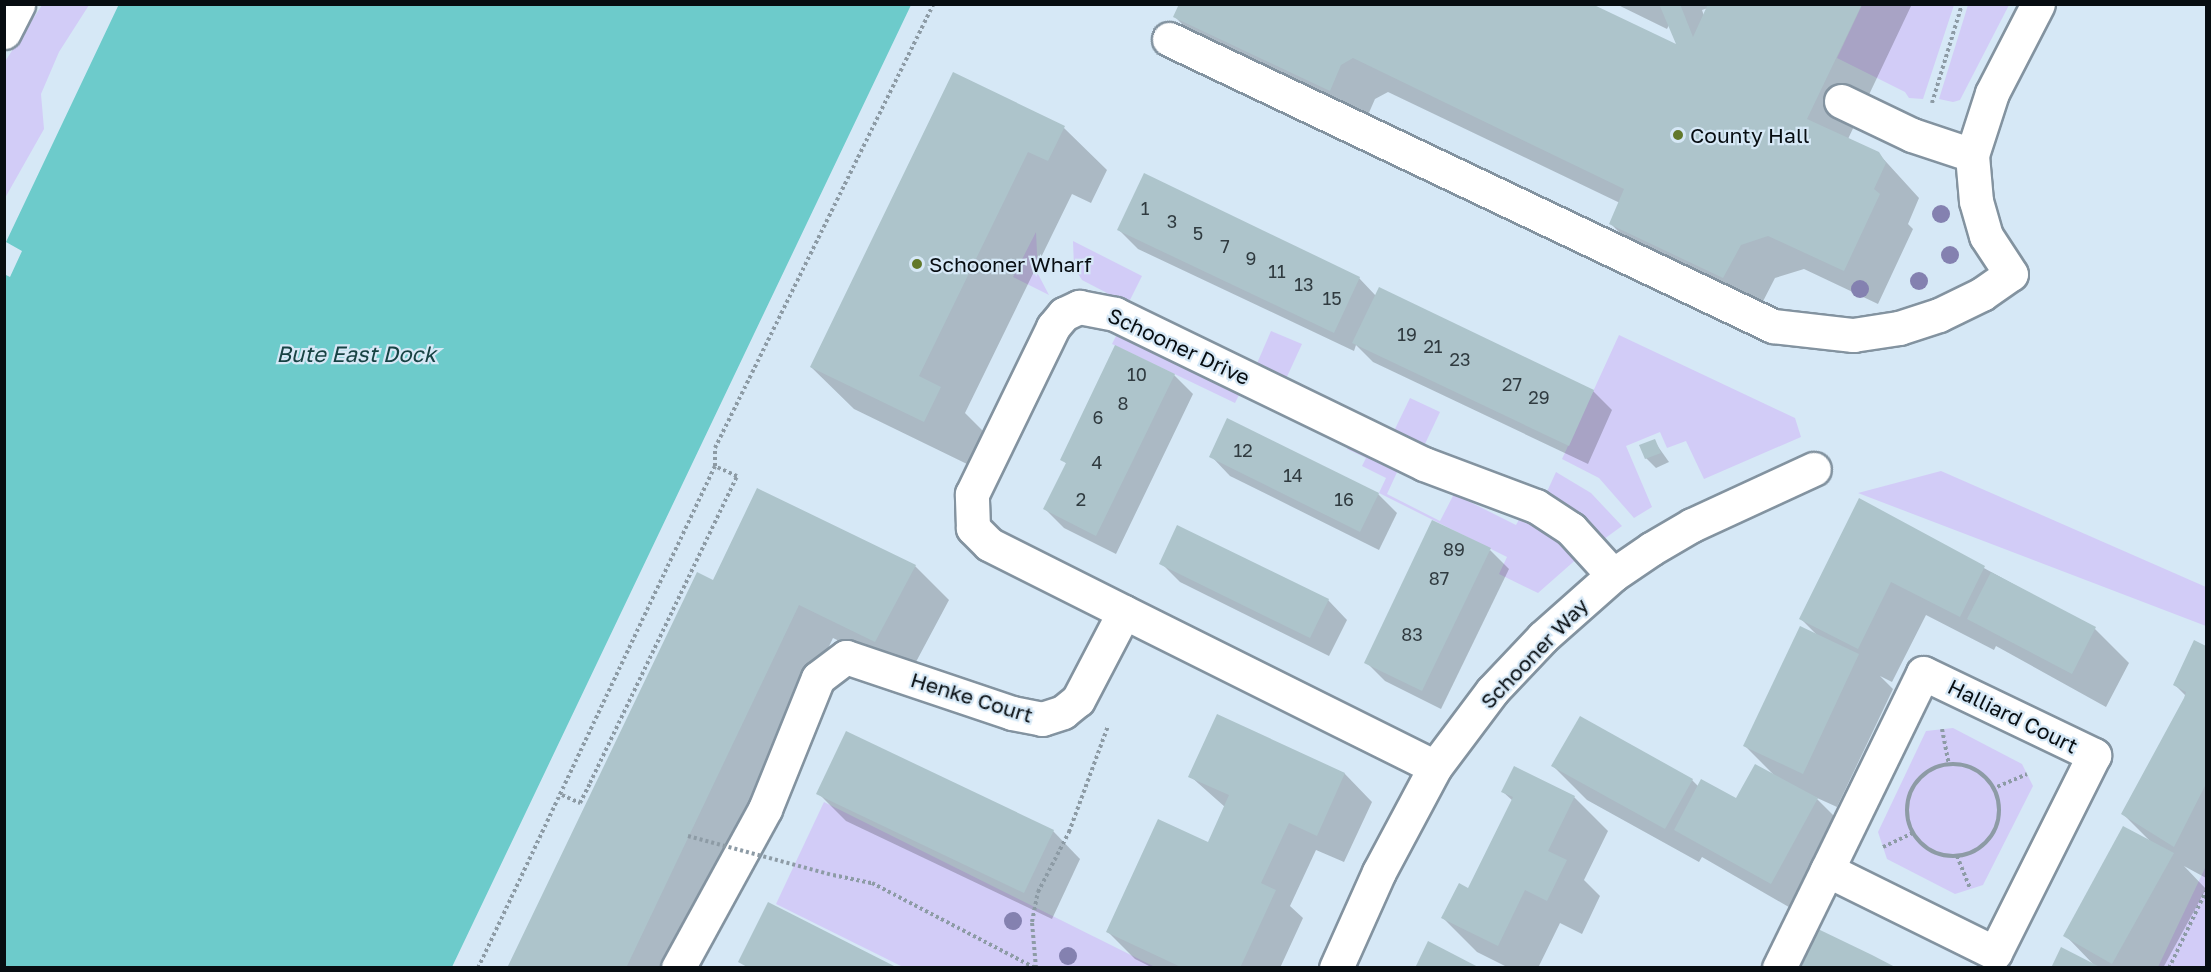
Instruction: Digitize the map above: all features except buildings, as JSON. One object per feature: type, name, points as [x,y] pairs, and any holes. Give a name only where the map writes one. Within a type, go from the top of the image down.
[{"type":"street","points":[[4,32],[18,4]]},
{"type":"street","points":[[1169,39],[1773,326],[1852,335],[1899,328],[1940,315],[1982,294],[2011,274],[1986,236],[1976,201],[1972,155],[1992,93],[2038,4]]},
{"type":"street","points":[[1841,101],[1922,138],[1972,155]]},
{"type":"street","name":"Schooner Drive","points":[[1124,612],[989,544],[973,528],[972,494],[1053,327],[1065,314],[1079,307],[1114,314],[1424,464],[1536,506],[1571,529],[1613,575]]},
{"type":"street","name":"Schooner Way","points":[[1336,968],[1380,872],[1435,767],[1492,691],[1543,637],[1613,575],[1692,525],[1814,469]]},
{"type":"street","points":[[1124,612],[1435,767]]},
{"type":"street","name":"Henke Court","points":[[678,968],[765,809],[818,678],[846,657],[1012,713],[1042,719],[1063,712],[1078,700],[1124,612]]},
{"type":"street","name":"Halliard Court","points":[[1779,968],[1923,673],[2094,755],[1995,954],[1827,870]]},
{"type":"path","points":[[477,968],[562,795],[715,466],[715,448],[933,4]]},
{"type":"path","points":[[1922,138],[1962,4]]},
{"type":"path","points":[[562,795],[580,803],[737,476],[715,466]]},
{"type":"path","points":[[1035,968],[1032,922],[1038,892],[1069,832],[1109,723]]},
{"type":"path","points":[[1942,729],[1949,765]]},
{"type":"path","points":[[1949,765],[1978,772],[1992,789],[1999,810],[1990,838],[1979,849],[1957,856],[1935,853],[1913,833],[1907,818],[1913,788],[1928,772],[1949,765]]},
{"type":"path","points":[[1992,789],[2027,774]]},
{"type":"path","points":[[1883,847],[1913,833]]},
{"type":"path","points":[[688,836],[833,875],[872,883],[1035,968]]},
{"type":"path","points":[[1957,856],[1970,889]]},
{"type":"path","points":[[2169,968],[2206,891]]},
{"type":"shaded area","points":[[42,5],[89,5],[59,52],[41,94],[44,129],[5,198],[4,63]]},
{"type":"shaded area","points":[[1862,5],[1954,5],[1923,99],[1909,98],[1905,92],[1837,58]]},
{"type":"shaded area","points":[[1968,5],[2009,5],[1960,100],[1953,102],[1939,99]]},
{"type":"shaded area","points":[[1036,232],[1038,274],[1049,295],[1013,277]]},
{"type":"shaded area","points":[[1073,241],[1142,276],[1128,304],[1082,280],[1074,267]]},
{"type":"shaded area","points":[[1271,331],[1302,344],[1285,381],[1255,368]]},
{"type":"shaded area","points":[[1117,334],[1240,393],[1235,403],[1112,344]]},
{"type":"shaded area","points":[[1619,335],[1795,418],[1801,437],[1704,479],[1686,441],[1667,448],[1660,432],[1626,446],[1652,507],[1634,518],[1599,478],[1562,459]]},
{"type":"shaded area","points":[[1410,398],[1440,412],[1424,446],[1394,431]]},
{"type":"shaded area","points":[[1349,444],[1399,468],[1387,494],[1440,521],[1454,494],[1516,525],[1522,514],[1580,556],[1538,593],[1499,574],[1507,557],[1379,493],[1386,478],[1362,466],[1366,458],[1347,449]]},
{"type":"shaded area","points":[[1941,471],[2206,587],[2206,626],[1858,493]]},
{"type":"shaded area","points":[[1556,472],[1591,493],[1622,526],[1600,542],[1545,496]]},
{"type":"shaded area","points":[[1953,728],[2022,764],[2033,786],[1983,885],[1955,894],[1887,859],[1878,832],[1926,731]]},
{"type":"shaded area","points":[[824,802],[1155,967],[903,967],[776,904]]},
{"type":"shaded area","points":[[2206,866],[2206,967],[2158,967]]},
{"type":"water","name":"Bute East Dock","points":[[119,4],[911,5],[452,967],[5,967],[4,274],[10,277],[22,251],[6,242]]},
{"type":"place","name":"County Hall","points":[[1678,135]]},
{"type":"place","name":"Schooner Wharf","points":[[917,264]]}]
